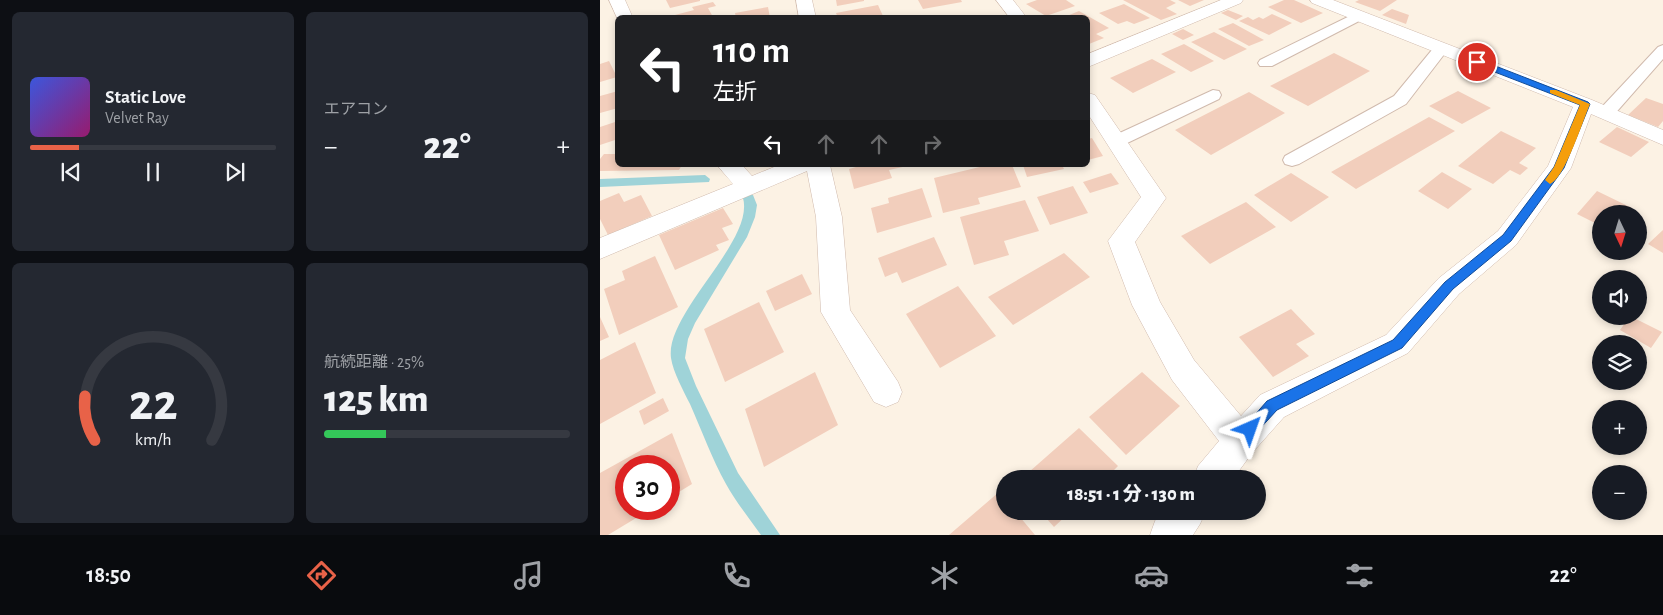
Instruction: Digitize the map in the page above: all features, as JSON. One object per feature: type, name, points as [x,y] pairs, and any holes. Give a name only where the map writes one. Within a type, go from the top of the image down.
[{"type":"street","points":[[617,0],[624,15]]},
{"type":"street","points":[[804,0],[807,15]]},
{"type":"street","points":[[1004,0],[1016,15]]},
{"type":"street","points":[[1090,60],[1235,0]]},
{"type":"street","points":[[1318,0],[1596,108],[1663,138]]},
{"type":"street","points":[[1090,102],[1154,198],[1122,241],[1147,305],[1183,370],[1240,441]]},
{"type":"street","points":[[1218,470],[1240,441],[1272,406],[1397,344],[1449,286],[1507,238],[1559,168],[1596,108]]},
{"type":"street","points":[[731,167],[748,186]]},
{"type":"street","points":[[600,249],[795,167]]},
{"type":"street","points":[[818,167],[829,217],[836,312],[886,392]]},
{"type":"street","points":[[1169,535],[1180,520]]},
{"type":"lane","points":[[1266,62],[1358,16]]},
{"type":"lane","points":[[1292,160],[1400,100],[1440,48]]},
{"type":"lane","points":[[1596,108],[1663,50]]},
{"type":"lane","points":[[1117,141],[1213,94]]},
{"type":"building","points":[[666,0],[700,0],[700,1],[670,8]]},
{"type":"building","points":[[836,0],[864,0],[864,1],[837,6]]},
{"type":"building","points":[[918,0],[961,0],[962,2],[923,9]]},
{"type":"building","points":[[1037,0],[1066,0],[1075,6],[1044,15],[1026,4]]},
{"type":"building","points":[[1123,0],[1170,0],[1176,3],[1166,8],[1177,14],[1161,20]]},
{"type":"building","points":[[1178,0],[1204,0],[1190,6]]},
{"type":"building","points":[[1284,0],[1294,0],[1323,13],[1301,23],[1268,7]]},
{"type":"building","points":[[1359,0],[1397,0],[1380,11],[1355,2]]},
{"type":"building","points":[[713,2],[716,6],[708,8],[712,15],[675,15],[694,10],[692,7]]},
{"type":"building","points":[[1124,4],[1150,18],[1134,24],[1127,21],[1118,24],[1099,13]]},
{"type":"building","points":[[878,5],[883,15],[837,15],[836,13]]},
{"type":"building","points":[[768,7],[769,15],[735,15],[735,13]]},
{"type":"building","points":[[1392,9],[1409,15],[1406,24],[1382,15]]},
{"type":"building","points":[[1228,10],[1243,16],[1236,20],[1221,13]]},
{"type":"building","points":[[1079,11],[1086,15],[1069,15]]},
{"type":"building","points":[[1272,14],[1292,23],[1269,35],[1239,21],[1248,17],[1253,20],[1259,17],[1263,19]]},
{"type":"building","points":[[1090,17],[1109,28],[1096,34],[1104,38],[1090,44]]},
{"type":"building","points":[[1233,23],[1264,40],[1249,46],[1218,29]]},
{"type":"building","points":[[1183,29],[1194,35],[1183,40],[1172,34]]},
{"type":"building","points":[[1214,32],[1247,49],[1224,60],[1191,42]]},
{"type":"building","points":[[1184,44],[1214,61],[1191,72],[1161,54]]},
{"type":"building","points":[[1334,53],[1370,71],[1308,106],[1270,86]]},
{"type":"building","points":[[1152,59],[1176,72],[1133,93],[1110,78]]},
{"type":"building","points":[[609,61],[615,73],[615,78],[600,82],[600,64]]},
{"type":"building","points":[[1458,91],[1491,108],[1462,124],[1429,106]]},
{"type":"building","points":[[615,92],[615,109],[600,113],[600,96]]},
{"type":"building","points":[[1249,92],[1285,113],[1211,155],[1175,130]]},
{"type":"building","points":[[1646,98],[1663,104],[1663,121],[1658,127],[1628,115]]},
{"type":"building","points":[[1429,117],[1455,131],[1356,189],[1331,172]]},
{"type":"building","points":[[615,122],[615,140],[600,145],[600,127]]},
{"type":"building","points":[[1617,127],[1649,142],[1631,157],[1599,142]]},
{"type":"building","points":[[1501,131],[1536,148],[1519,163],[1528,168],[1520,175],[1510,170],[1493,184],[1458,166]]},
{"type":"building","points":[[1090,138],[1092,138],[1103,156],[1090,159]]},
{"type":"building","points":[[604,154],[615,154],[615,167],[681,167],[679,170],[600,171],[600,159]]},
{"type":"building","points":[[856,167],[902,167],[889,170],[892,178],[854,189],[849,169]]},
{"type":"building","points":[[980,167],[1013,167],[1021,187],[978,198],[980,204],[943,213],[934,178]]},
{"type":"building","points":[[1024,167],[1063,167],[1064,169],[1027,177]]},
{"type":"building","points":[[1442,172],[1472,189],[1448,209],[1418,191]]},
{"type":"building","points":[[1111,173],[1119,184],[1090,193],[1083,182]]},
{"type":"building","points":[[1291,173],[1329,197],[1291,222],[1254,195]]},
{"type":"building","points":[[1073,186],[1088,213],[1050,225],[1037,197]]},
{"type":"building","points":[[922,188],[932,217],[877,233],[871,208],[889,203],[888,198]]},
{"type":"building","points":[[1597,191],[1626,205],[1592,205],[1592,222],[1577,214]]},
{"type":"building","points":[[619,193],[624,202],[641,195],[652,216],[608,235],[600,219],[600,201]]},
{"type":"building","points":[[1025,200],[1039,231],[1004,241],[1009,255],[974,265],[960,217]]},
{"type":"building","points":[[1246,202],[1276,227],[1210,264],[1181,236]]},
{"type":"building","points":[[723,208],[733,224],[722,228],[729,240],[716,245],[719,250],[675,270],[659,235]]},
{"type":"building","points":[[1663,230],[1663,253],[1648,244]]},
{"type":"building","points":[[934,237],[947,265],[902,283],[897,272],[885,277],[878,258]]},
{"type":"building","points":[[1064,253],[1090,277],[1013,325],[988,297]]},
{"type":"building","points":[[655,256],[678,307],[619,335],[604,289],[625,280],[622,271]]},
{"type":"building","points":[[802,274],[812,294],[775,311],[766,291]]},
{"type":"building","points":[[958,286],[996,336],[940,368],[906,314]]},
{"type":"building","points":[[759,302],[784,352],[725,382],[704,329]]},
{"type":"building","points":[[1291,309],[1315,334],[1296,344],[1309,356],[1273,377],[1239,337]]},
{"type":"building","points":[[600,317],[609,337],[600,341]]},
{"type":"building","points":[[1647,324],[1662,332],[1651,348],[1647,346],[1647,335],[1629,335],[1620,330],[1624,325]]},
{"type":"building","points":[[635,342],[656,393],[600,424],[600,360]]},
{"type":"building","points":[[815,372],[838,425],[764,467],[745,409]]},
{"type":"building","points":[[1142,372],[1180,406],[1126,455],[1089,417]]},
{"type":"building","points":[[663,398],[669,411],[644,425],[639,411]]},
{"type":"building","points":[[1079,428],[1118,466],[1114,470],[1031,470]]},
{"type":"building","points":[[672,433],[692,484],[680,491],[680,455],[632,455]]},
{"type":"building","points":[[615,465],[615,520],[633,520],[608,535],[600,535],[600,473]]},
{"type":"building","points":[[996,495],[996,520],[1022,520],[1035,535],[949,535]]},
{"type":"building","points":[[1048,520],[1061,520],[1054,527]]},
{"type":"waterway","points":[[600,183],[705,179]]},
{"type":"waterway","points":[[749,198],[751,205],[749,217],[741,237],[689,321],[681,339],[678,358],[689,387],[732,479],[771,535]]},
{"type":"slow traffic","points":[[1550,180],[1559,168],[1585,104],[1553,91]]},
{"type":"route","points":[[1250,429],[1272,406],[1397,344],[1449,286],[1507,238],[1559,168],[1585,104],[1477,62]]}]
